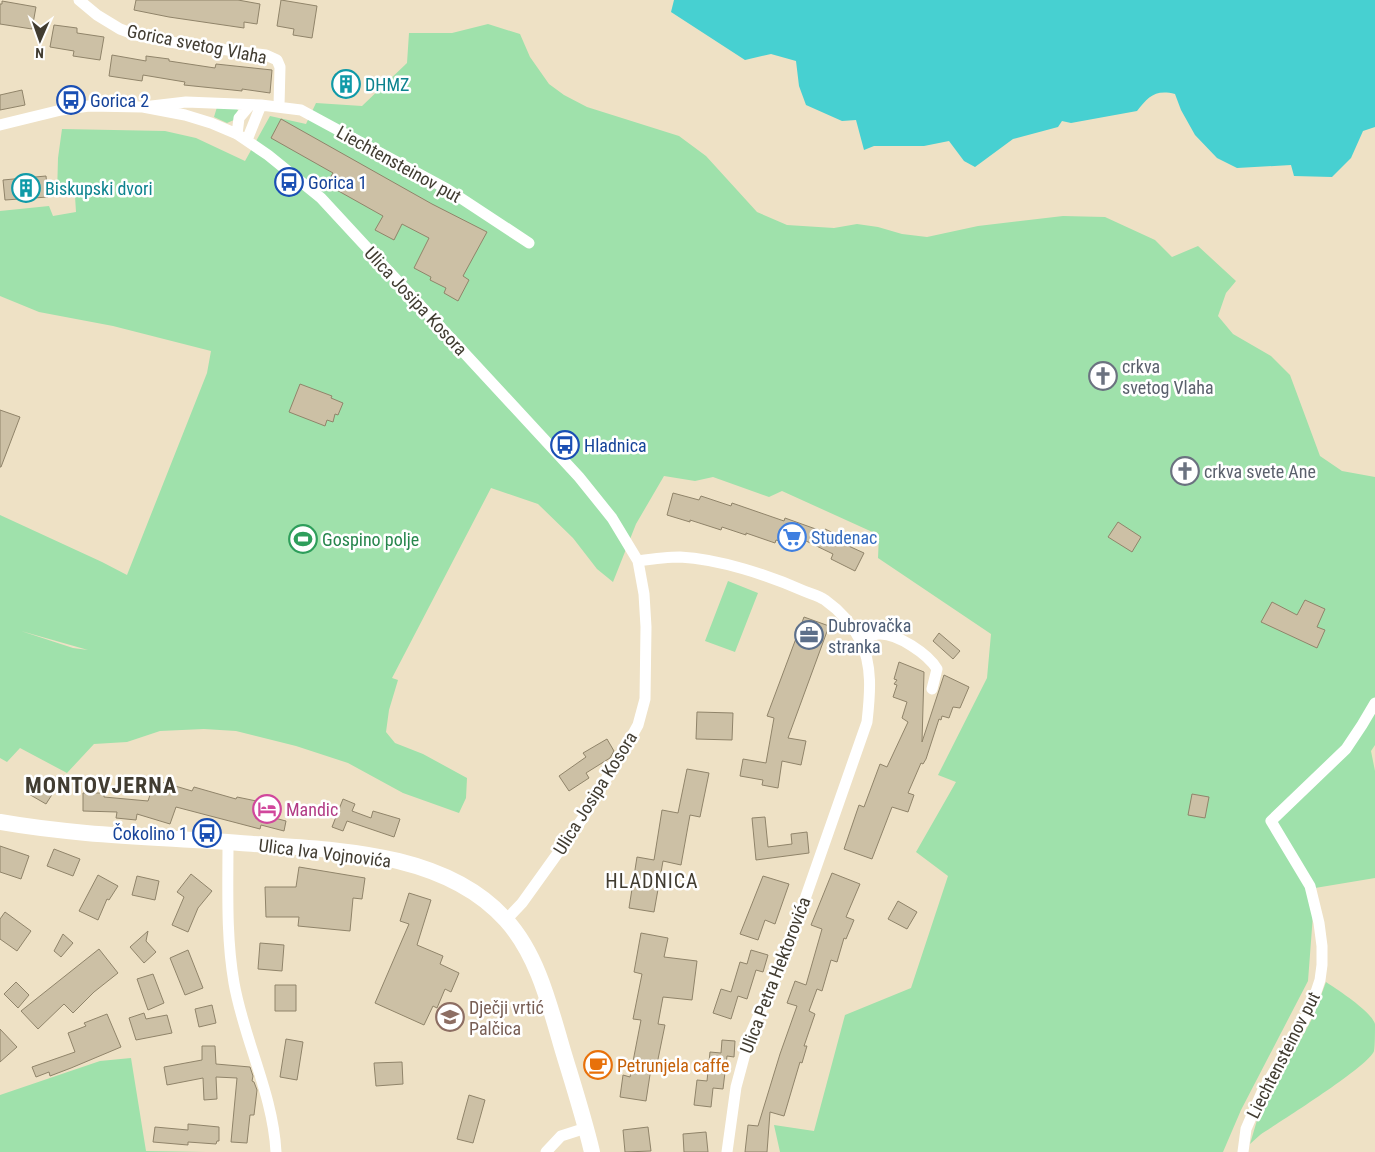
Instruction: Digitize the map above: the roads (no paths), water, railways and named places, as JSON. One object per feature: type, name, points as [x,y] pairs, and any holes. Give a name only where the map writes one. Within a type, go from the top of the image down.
[{"type":"main road","name":"Ulica Iva Vojnovića","points":[[0,822],[69,830],[350,852],[399,861],[434,873],[472,891],[506,920],[519,936],[542,985],[592,1152]]},
{"type":"street","name":"Gorica svetog Vlaha","points":[[79,0],[97,15],[136,35],[181,44],[266,55],[278,60],[280,66],[279,106]]},
{"type":"street","name":"Liechtensteinov put","points":[[0,125],[61,110],[89,106],[143,107],[186,102],[279,106],[301,110],[447,189],[530,243]]},
{"type":"street","points":[[242,137],[256,105]]},
{"type":"street","name":"Ulica Josipa Kosora","points":[[143,107],[185,115],[211,123],[242,137],[288,171],[328,205],[579,477],[612,518],[638,562],[644,594],[647,656],[645,699],[638,725],[583,818],[522,903],[506,920]]},
{"type":"street","points":[[638,562],[657,558],[693,559],[754,572],[787,583],[824,599],[846,619],[860,640],[879,634],[898,638],[916,648],[937,669],[932,689]]},
{"type":"street","name":"Ulica Petra Hektorovića","points":[[727,1152],[736,1087],[750,1035],[785,956],[867,722],[871,692],[868,667],[860,640]]},
{"type":"street","name":"Liechtensteinov put","points":[[1243,1152],[1246,1129],[1262,1092],[1310,1010],[1320,980],[1322,965],[1319,923],[1310,886],[1271,820],[1346,749],[1375,703]]},
{"type":"street","points":[[228,842],[229,928],[234,983],[265,1095],[276,1152]]},
{"type":"street","points":[[546,1152],[561,1136],[586,1128]]},
{"type":"water","points":[[674,0],[1375,0],[1375,127],[1363,131],[1351,158],[1332,177],[1294,176],[1291,165],[1237,168],[1217,158],[1195,135],[1181,110],[1175,94],[1168,93],[1153,95],[1137,111],[1071,123],[1062,121],[1058,127],[1013,139],[975,167],[964,161],[949,141],[924,146],[874,146],[864,150],[856,120],[842,121],[806,105],[799,86],[796,61],[771,54],[745,60],[671,12]]},
{"type":"place","name":"DHMZ","points":[[346,84]]},
{"type":"place","name":"Gorica 2","points":[[71,100]]},
{"type":"place","name":"Gorica 1","points":[[289,182]]},
{"type":"place","name":"Biskupski dvori","points":[[26,188]]},
{"type":"place","name":"crkva svetog Vlaha","points":[[1103,376]]},
{"type":"place","name":"Hladnica","points":[[565,445]]},
{"type":"place","name":"crkva svete Ane","points":[[1185,471]]},
{"type":"place","name":"Studenac","points":[[792,537]]},
{"type":"place","name":"Gospino polje","points":[[303,539]]},
{"type":"place","name":"Dubrovačka stranka","points":[[809,635]]},
{"type":"place","name":"Mandic","points":[[267,809]]},
{"type":"place","name":"Čokolino 1","points":[[207,833]]},
{"type":"place","name":"Dječji vrtić Palčica","points":[[450,1017]]},
{"type":"place","name":"Petrunjela caffe","points":[[598,1065]]},
{"type":"district","name":"MONTOVJERNA","points":[[101,785]]},
{"type":"district","name":"HLADNICA","points":[[652,881]]}]
